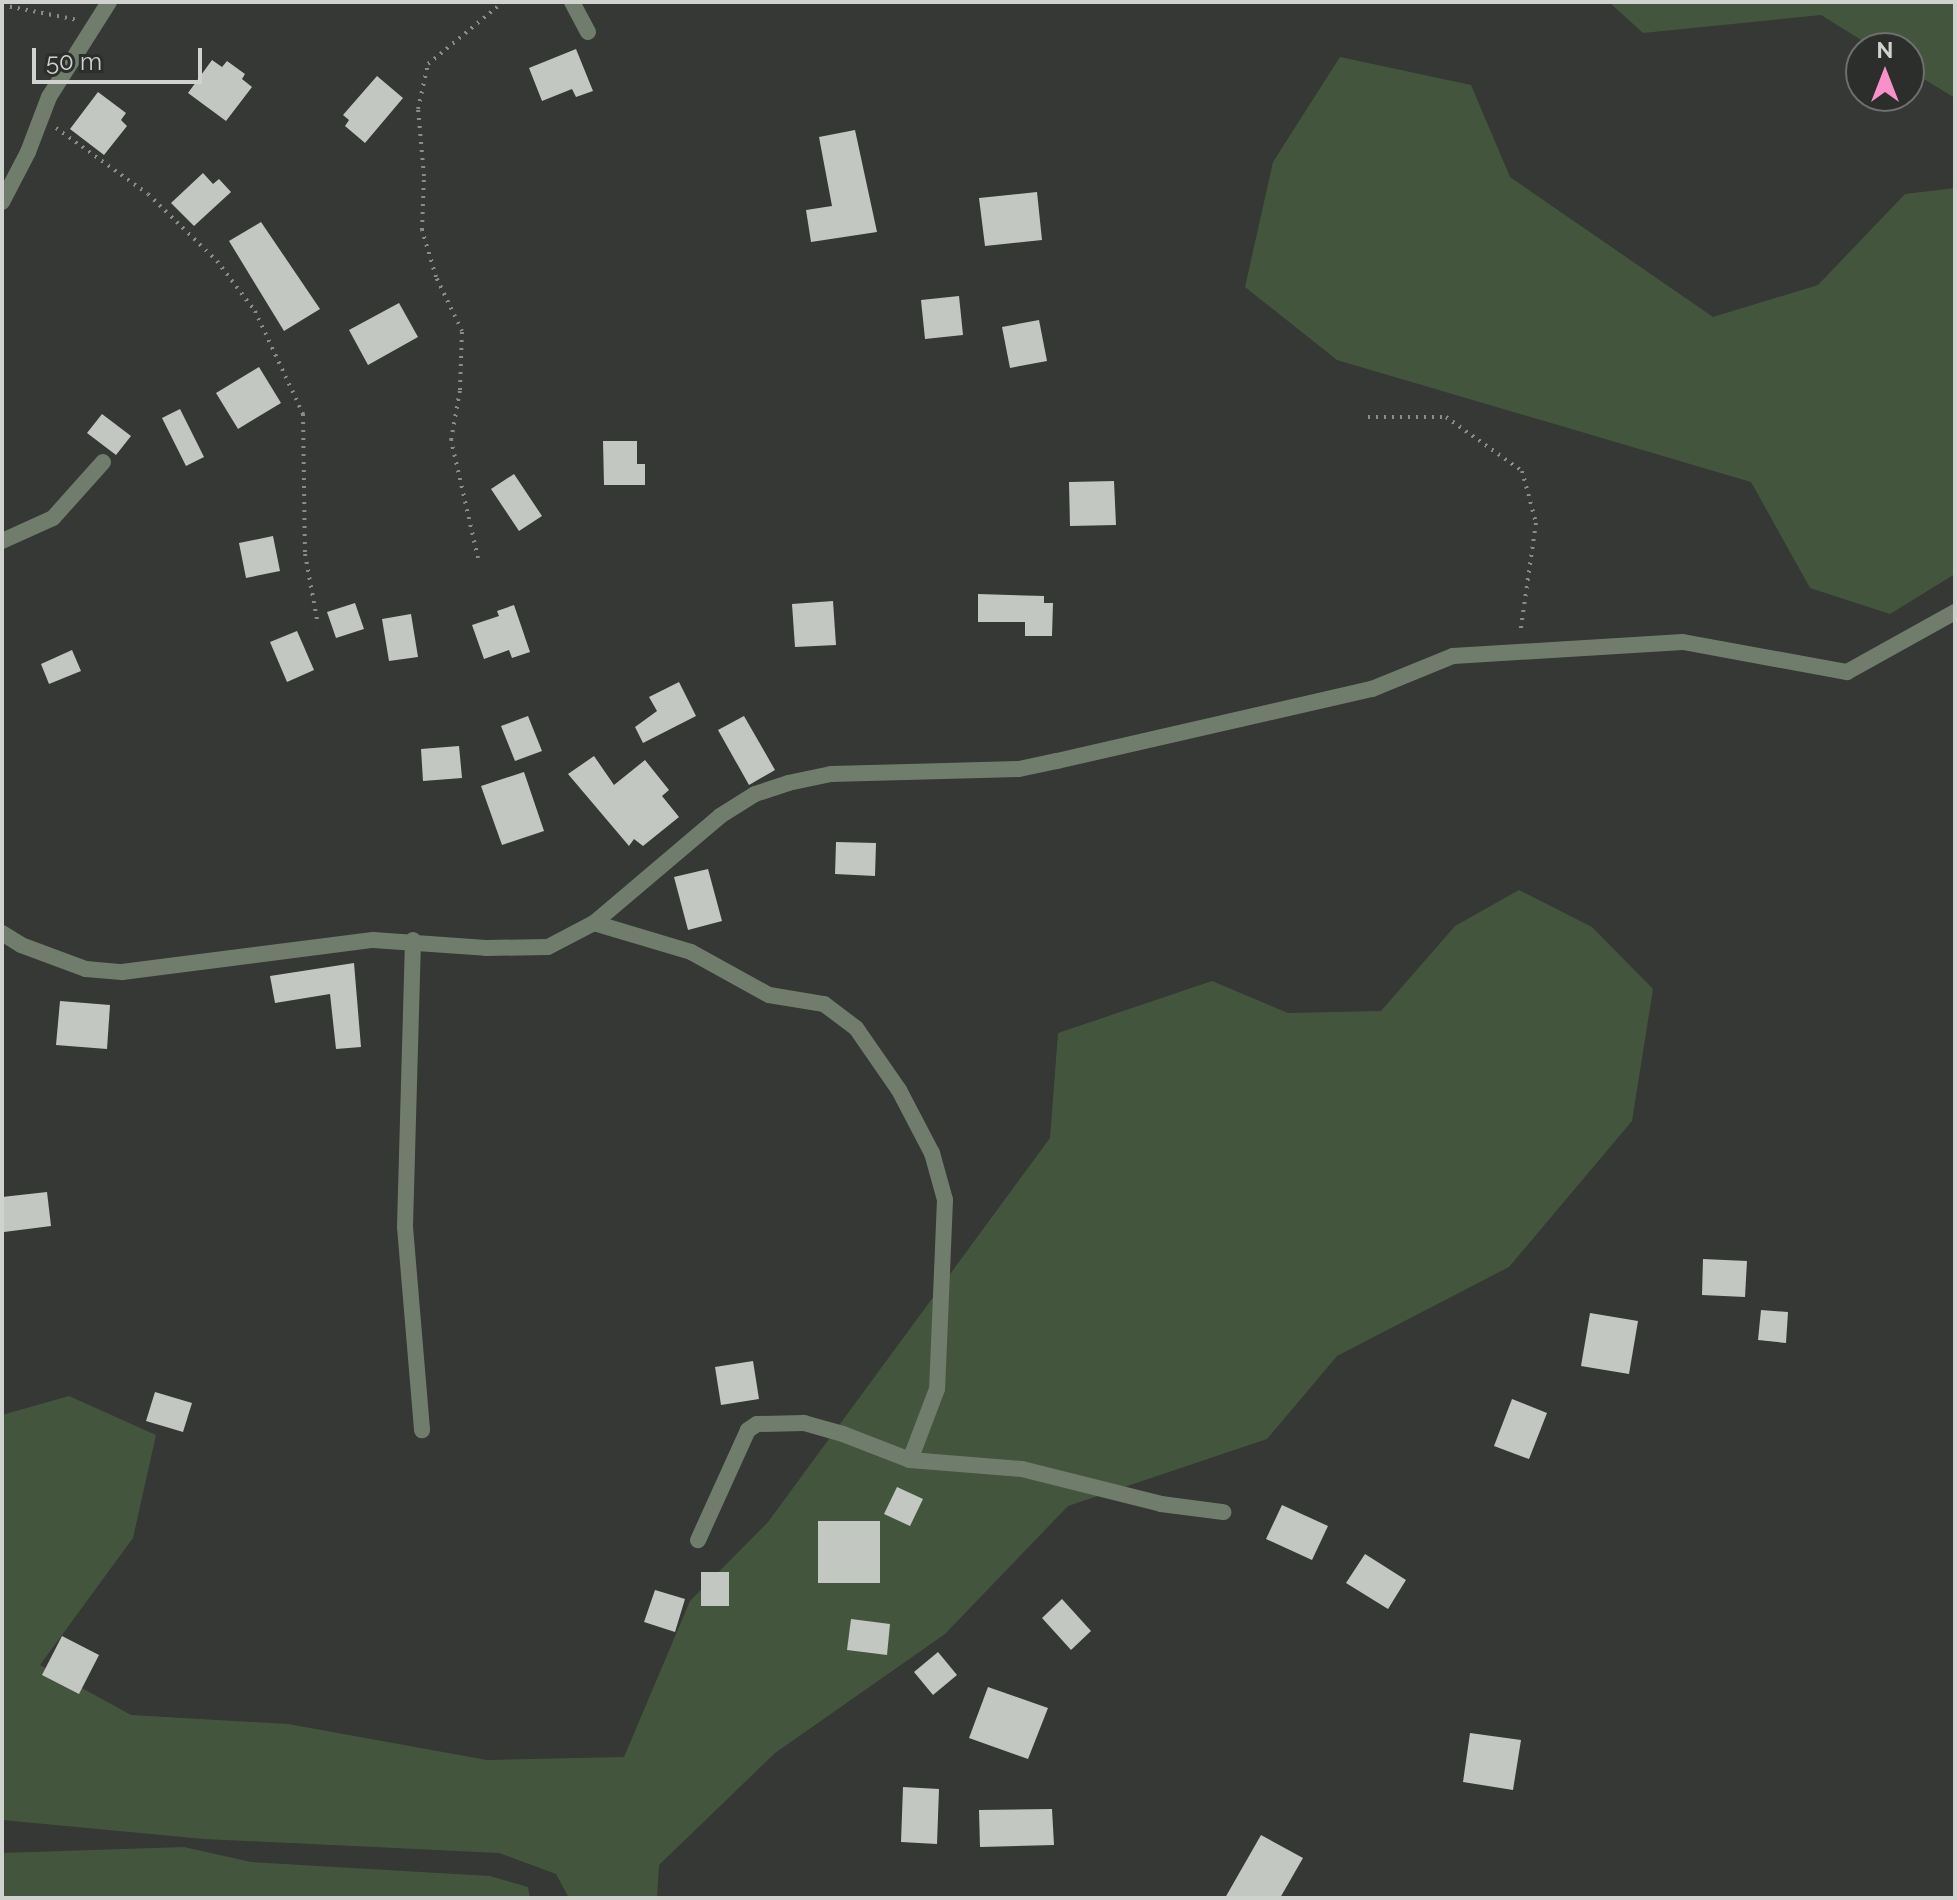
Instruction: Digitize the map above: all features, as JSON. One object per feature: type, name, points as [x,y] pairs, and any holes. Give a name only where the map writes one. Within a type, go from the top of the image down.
[{"type":"street","points":[[2,202],[49,97],[109,2]]},
{"type":"street","points":[[572,2],[588,32]]},
{"type":"street","points":[[2,541],[53,518],[103,462]]},
{"type":"street","points":[[2,933],[21,945],[86,969],[122,972],[373,940],[413,940],[521,949],[548,947],[594,923],[720,816],[755,794],[788,783],[831,774],[1019,769],[1372,689],[1453,656],[1683,642],[1847,672],[1955,612]]},
{"type":"street","points":[[594,923],[691,952],[769,995],[824,1004],[856,1028],[899,1090],[932,1153],[945,1200],[947,1223],[937,1389],[910,1460]]},
{"type":"street","points":[[413,940],[405,1227],[422,1430]]},
{"type":"street","points":[[698,1540],[748,1430],[757,1424],[804,1423],[843,1434],[910,1460],[1022,1469],[1161,1504],[1223,1512]]},
{"type":"path","points":[[478,558],[451,440],[460,390],[462,331],[436,277],[422,230],[424,176],[418,109],[428,64],[503,2]]},
{"type":"path","points":[[2,5],[95,23]]},
{"type":"path","points":[[41,117],[148,194],[217,261],[255,311],[303,414],[305,554],[318,625]]},
{"type":"path","points":[[1368,417],[1446,417],[1522,471],[1536,523],[1517,652]]},
{"type":"green space","points":[[1609,2],[1955,2],[1955,98],[1925,80],[1925,32],[1848,32],[1821,15],[1643,33]]},
{"type":"green space","points":[[1340,57],[1471,85],[1510,177],[1713,317],[1818,285],[1905,194],[1955,188],[1955,574],[1890,614],[1810,588],[1751,482],[1337,360],[1245,287],[1273,162]]},
{"type":"green space","points":[[1519,890],[1592,927],[1653,989],[1632,1121],[1509,1267],[1337,1356],[1267,1439],[1068,1506],[945,1634],[775,1753],[659,1865],[657,1898],[569,1898],[556,1874],[499,1853],[204,1839],[2,1820],[2,1415],[69,1396],[156,1435],[133,1538],[40,1665],[131,1715],[288,1724],[487,1760],[624,1757],[690,1601],[768,1522],[1050,1138],[1058,1033],[1212,981],[1288,1013],[1381,1011],[1455,926]]},
{"type":"green space","points":[[184,1847],[251,1862],[490,1876],[528,1887],[530,1898],[2,1898],[2,1853]]},
{"type":"building","points":[[576,49],[593,91],[576,97],[572,89],[542,101],[529,68]]},
{"type":"building","points":[[212,60],[222,67],[227,61],[245,74],[242,79],[252,87],[226,121],[188,93]]},
{"type":"building","points":[[377,76],[403,98],[365,143],[345,126],[349,120],[343,115]]},
{"type":"building","points":[[98,92],[126,113],[121,120],[127,126],[104,155],[70,129]]},
{"type":"building","points":[[855,130],[877,232],[811,242],[806,210],[832,206],[819,137]]},
{"type":"building","points":[[203,173],[213,184],[219,179],[231,192],[194,226],[171,203]]},
{"type":"building","points":[[1037,192],[1042,240],[985,246],[979,198]]},
{"type":"building","points":[[261,222],[320,309],[284,331],[229,241]]},
{"type":"building","points":[[959,296],[963,335],[925,339],[921,300]]},
{"type":"building","points":[[399,303],[418,337],[368,365],[349,330]]},
{"type":"building","points":[[1039,320],[1047,361],[1010,368],[1002,327]]},
{"type":"building","points":[[259,367],[281,403],[238,429],[216,393]]},
{"type":"building","points":[[180,409],[204,457],[186,466],[162,418]]},
{"type":"building","points":[[102,414],[131,436],[116,455],[87,433]]},
{"type":"building","points":[[603,441],[637,441],[637,464],[645,464],[645,485],[604,485]]},
{"type":"building","points":[[514,474],[542,516],[519,531],[491,489]]},
{"type":"building","points":[[1114,481],[1116,525],[1070,526],[1069,482]]},
{"type":"building","points":[[273,536],[280,571],[246,578],[239,543]]},
{"type":"building","points":[[978,594],[1044,596],[1044,603],[1053,603],[1052,636],[1025,636],[1025,622],[978,622]]},
{"type":"building","points":[[833,601],[836,645],[795,647],[792,604]]},
{"type":"building","points":[[355,603],[364,629],[336,638],[327,612]]},
{"type":"building","points":[[514,605],[530,652],[512,658],[509,650],[484,659],[472,625],[499,616],[497,611]]},
{"type":"building","points":[[411,614],[418,657],[389,661],[382,619]]},
{"type":"building","points":[[297,631],[314,670],[287,682],[270,642]]},
{"type":"building","points":[[72,650],[81,671],[49,684],[41,664]]},
{"type":"building","points":[[679,682],[696,716],[643,743],[635,727],[657,711],[649,697]]},
{"type":"building","points":[[528,716],[542,751],[515,761],[501,726]]},
{"type":"building","points":[[744,716],[775,770],[749,785],[718,730]]},
{"type":"building","points":[[459,746],[462,778],[423,781],[421,749]]},
{"type":"building","points":[[594,756],[614,785],[645,760],[669,790],[662,796],[679,817],[643,846],[634,839],[629,846],[568,774]]},
{"type":"building","points":[[524,772],[544,831],[502,845],[481,786]]},
{"type":"building","points":[[836,842],[876,843],[875,876],[835,874]]},
{"type":"building","points":[[708,869],[722,921],[688,930],[674,877]]},
{"type":"building","points":[[354,963],[361,1047],[336,1049],[330,994],[275,1003],[270,976]]},
{"type":"building","points":[[60,1001],[110,1005],[107,1049],[56,1045]]},
{"type":"building","points":[[47,1192],[51,1226],[4,1232],[2,1197]]},
{"type":"building","points":[[1703,1259],[1747,1261],[1745,1297],[1702,1295]]},
{"type":"building","points":[[1761,1310],[1788,1312],[1786,1343],[1758,1340]]},
{"type":"building","points":[[1590,1313],[1638,1321],[1629,1374],[1581,1366]]},
{"type":"building","points":[[753,1361],[759,1399],[721,1405],[715,1367]]},
{"type":"building","points":[[155,1392],[192,1403],[183,1432],[146,1421]]},
{"type":"building","points":[[1512,1399],[1547,1413],[1529,1459],[1494,1446]]},
{"type":"building","points":[[897,1487],[923,1499],[910,1526],[884,1514]]},
{"type":"building","points":[[1282,1505],[1328,1526],[1312,1560],[1266,1539]]},
{"type":"building","points":[[818,1521],[880,1521],[880,1583],[818,1583]]},
{"type":"building","points":[[1365,1554],[1406,1580],[1388,1609],[1346,1583]]},
{"type":"building","points":[[701,1572],[729,1572],[729,1606],[701,1606]]},
{"type":"building","points":[[655,1590],[685,1599],[675,1632],[644,1622]]},
{"type":"building","points":[[1062,1599],[1091,1631],[1071,1650],[1042,1618]]},
{"type":"building","points":[[851,1619],[890,1624],[887,1655],[847,1650]]},
{"type":"building","points":[[62,1636],[99,1655],[79,1694],[42,1675]]},
{"type":"building","points":[[938,1652],[957,1675],[933,1695],[914,1672]]},
{"type":"building","points":[[988,1687],[1048,1708],[1028,1759],[969,1738]]},
{"type":"building","points":[[1470,1733],[1521,1740],[1513,1790],[1463,1782]]},
{"type":"building","points":[[903,1787],[939,1789],[937,1844],[901,1842]]},
{"type":"building","points":[[1052,1809],[1054,1845],[980,1847],[979,1810]]},
{"type":"building","points":[[1261,1835],[1303,1858],[1280,1898],[1225,1898]]}]
